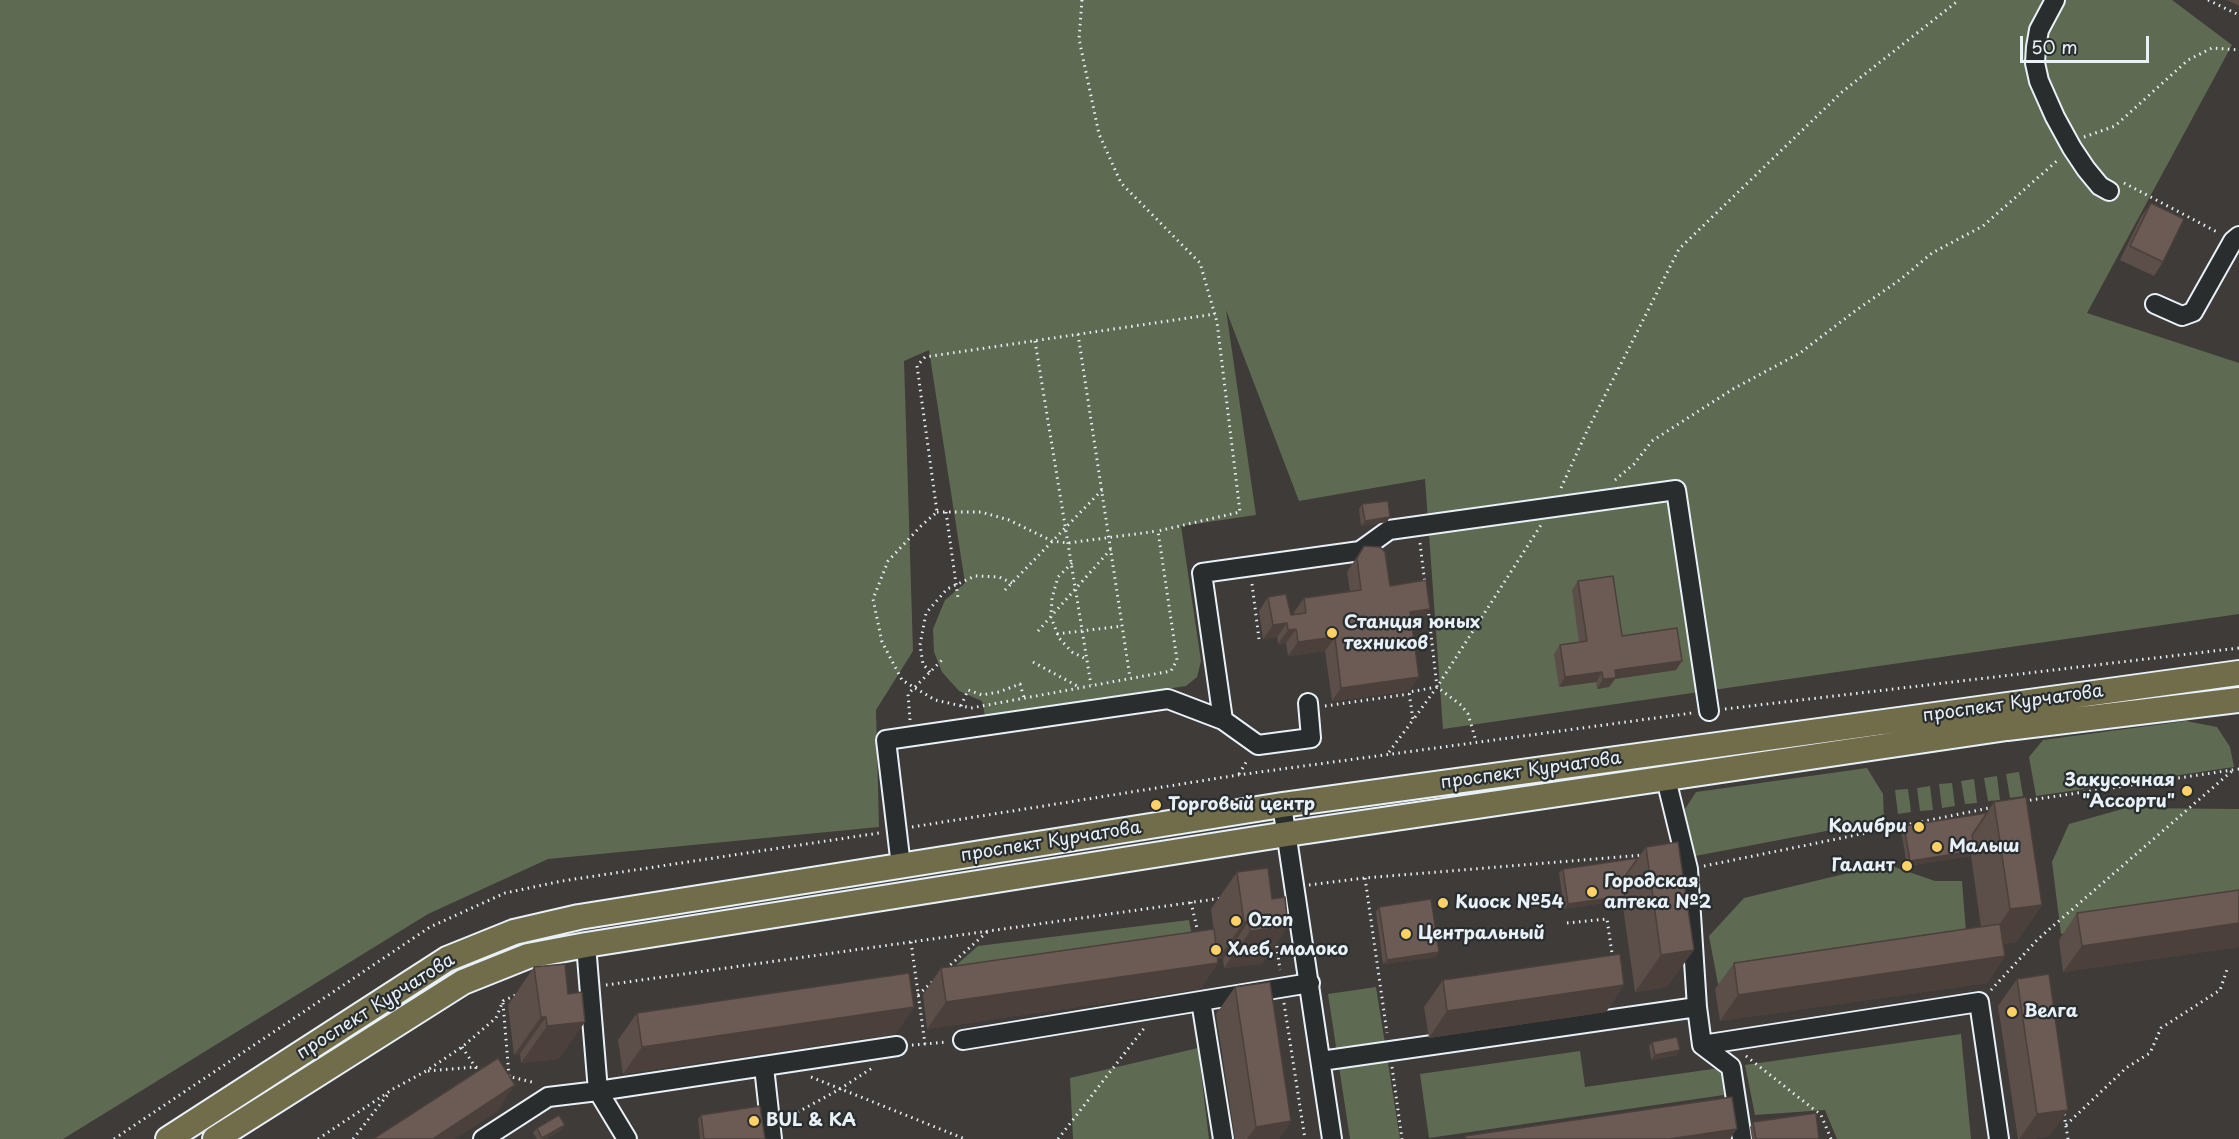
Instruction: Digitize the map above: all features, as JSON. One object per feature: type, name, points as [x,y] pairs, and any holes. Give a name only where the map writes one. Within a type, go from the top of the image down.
[{"type":"main road","name":"проспект Курчатова","points":[[168,1139],[447,959],[514,932],[579,917],[1282,805],[2239,673]]},
{"type":"main road","name":"проспект Курчатова","points":[[215,1139],[463,982],[528,956],[1287,834],[2007,728],[2239,702]]},
{"type":"main road","points":[[447,959],[463,982]]},
{"type":"street","points":[[2055,0],[2039,30],[2035,63],[2043,90],[2072,148],[2104,189]]},
{"type":"street","points":[[2155,304],[2182,316],[2193,312],[2236,239]]},
{"type":"street","points":[[1223,720],[1202,573],[1360,551],[1389,531],[1676,490],[1709,711]]},
{"type":"street","points":[[901,866],[886,740],[1168,699],[1223,720],[1258,745],[1311,738],[1308,705]]},
{"type":"street","points":[[1666,779],[1688,869],[1697,1007],[1702,1046],[1731,1067],[1730,1101],[1742,1139]]},
{"type":"street","points":[[1282,805],[1332,1139]]},
{"type":"street","points":[[586,945],[598,1091],[627,1139]]},
{"type":"street","points":[[963,1040],[1310,983]]},
{"type":"street","points":[[1201,1001],[1222,1139]]},
{"type":"street","points":[[1702,1046],[1979,1002],[1999,1139]]},
{"type":"street","points":[[1321,1061],[1697,1007]]},
{"type":"street","points":[[483,1139],[548,1096],[598,1091],[897,1046]]},
{"type":"street","points":[[764,1067],[771,1133]]},
{"type":"path","points":[[1082,0],[1079,39],[1099,134],[1121,183],[1200,262],[1215,314],[1240,512],[1158,531],[1068,543],[1052,542],[1009,520],[981,512],[937,512],[888,561],[873,599],[882,642],[902,680],[935,700],[971,708],[1171,671],[1177,660],[1158,531]]},
{"type":"path","points":[[1388,753],[1437,687],[1552,507],[1587,431],[1678,249],[1842,92],[1959,0]]},
{"type":"path","points":[[2208,0],[2239,15]]},
{"type":"path","points":[[1611,483],[1635,464],[1652,441],[1733,389],[1800,353],[1901,279],[1932,253],[1983,226],[2085,137],[2115,126],[2188,60],[2212,48],[2238,50],[2239,44]]},
{"type":"path","points":[[2104,189],[2109,179],[2117,180],[2236,239]]},
{"type":"path","points":[[937,512],[917,366],[925,357],[1215,314]]},
{"type":"path","points":[[1078,334],[1130,678]]},
{"type":"path","points":[[1035,341],[1091,685]]},
{"type":"path","points":[[1005,590],[1102,490]]},
{"type":"path","points":[[946,512],[958,598]]},
{"type":"path","points":[[1418,526],[1426,590]]},
{"type":"path","points":[[1038,632],[1111,549]]},
{"type":"path","points":[[1072,563],[1058,577],[1052,598],[1051,617],[1057,634],[1072,652],[1088,660]]},
{"type":"path","points":[[1250,567],[1260,639]]},
{"type":"path","points":[[930,672],[923,663],[920,645],[926,613],[947,589],[975,576],[999,577],[1012,583]]},
{"type":"path","points":[[1427,601],[1437,687],[1461,705],[1468,714],[1476,741]]},
{"type":"path","points":[[1057,634],[1122,626]]},
{"type":"path","points":[[912,737],[908,694],[944,658]]},
{"type":"path","points":[[1033,662],[1081,687]]},
{"type":"path","points":[[961,706],[968,690],[982,695],[999,692],[1020,684],[1024,698]]},
{"type":"path","points":[[1308,705],[1409,694],[1409,692],[1437,687]]},
{"type":"path","points":[[1409,694],[1413,720]]},
{"type":"path","points":[[2019,802],[2239,769]]},
{"type":"path","points":[[1979,1002],[2038,939],[2234,770]]},
{"type":"path","points":[[1688,869],[1996,807]]},
{"type":"path","points":[[1295,888],[1365,878],[1652,854]]},
{"type":"path","points":[[1365,878],[1402,1139]]},
{"type":"path","points":[[589,984],[605,985],[1228,897]]},
{"type":"path","points":[[1191,902],[1198,934]]},
{"type":"path","points":[[1567,923],[1607,918],[1614,963]]},
{"type":"path","points":[[944,971],[988,931]]},
{"type":"path","points":[[1275,934],[1305,1139]]},
{"type":"path","points":[[911,942],[925,1044],[963,1040]]},
{"type":"path","points":[[2066,1125],[2126,1068],[2150,1053],[2161,1028],[2220,990],[2228,967]]},
{"type":"path","points":[[918,995],[936,979]]},
{"type":"path","points":[[318,1139],[462,1047],[496,1018],[503,1001],[524,992]]},
{"type":"path","points":[[503,1001],[509,1076]]},
{"type":"path","points":[[1058,1139],[1161,1007]]},
{"type":"path","points":[[1728,1041],[1821,1115],[1832,1139]]},
{"type":"path","points":[[462,1047],[481,1076]]},
{"type":"path","points":[[771,1133],[878,1064]]},
{"type":"path","points":[[426,1071],[475,1067],[486,1070]]},
{"type":"path","points":[[498,1073],[542,1085]]},
{"type":"path","points":[[810,1077],[965,1139]]},
{"type":"path","points":[[353,1139],[393,1089]]},
{"type":"path","points":[[2063,1103],[2068,1139]]},
{"type":"path","points":[[1811,1114],[1821,1115]]},
{"type":"green space","points":[[0,0],[2172,0],[2232,45],[2087,313],[2239,363],[2239,614],[1443,729],[1425,479],[1299,501],[1226,310],[1256,515],[1181,526],[1201,661],[1197,677],[1186,686],[985,716],[982,701],[959,691],[942,672],[934,652],[933,629],[945,600],[965,583],[929,350],[904,361],[913,651],[876,710],[879,827],[548,859],[428,914],[63,1139],[0,1139]]},
{"type":"green space","points":[[2186,721],[2217,727],[2230,747],[2234,767],[2036,796],[2029,757],[2043,740]]},
{"type":"green space","points":[[1867,768],[1883,794],[1884,820],[1690,857],[1685,809],[1696,792]]},
{"type":"green space","points":[[2019,772],[2023,796],[2010,798],[2006,774]]},
{"type":"green space","points":[[1997,776],[2000,800],[1988,801],[1984,778]]},
{"type":"green space","points":[[1974,779],[1977,803],[1965,804],[1961,781]]},
{"type":"green space","points":[[1952,783],[1955,806],[1942,808],[1939,784]]},
{"type":"green space","points":[[1930,786],[1933,810],[1920,811],[1917,788]]},
{"type":"green space","points":[[1908,789],[1911,812],[1898,814],[1895,790]]},
{"type":"green space","points":[[2126,808],[2239,809],[2239,908],[2061,934],[2052,862],[2069,824]]},
{"type":"green space","points":[[1886,864],[1935,881],[1962,881],[1967,945],[1718,984],[1709,936],[1744,898]]},
{"type":"green space","points":[[1189,920],[1195,953],[923,994],[978,946]]},
{"type":"green space","points":[[1376,987],[1400,1139],[1350,1139],[1328,994]]},
{"type":"green space","points":[[1961,1034],[1971,1139],[1837,1139],[1825,1110],[1755,1115],[1745,1065]]},
{"type":"green space","points":[[1198,1048],[1209,1139],[1073,1139],[1070,1078]]},
{"type":"green space","points":[[1580,1051],[1585,1087],[1720,1068],[1724,1095],[1429,1138],[1420,1074]]},
{"type":"building","points":[[2151,203],[2184,219],[2163,262],[2130,246]]},
{"type":"building","points":[[1388,501],[1390,517],[1365,521],[1362,504]]},
{"type":"building","name":"Станция юных техников","points":[[1364,546],[1380,547],[1385,552],[1390,586],[1426,580],[1430,609],[1410,612],[1419,677],[1341,688],[1335,637],[1298,642],[1296,629],[1288,630],[1287,623],[1273,625],[1268,597],[1286,594],[1291,615],[1306,613],[1304,598],[1361,590],[1357,558]]},
{"type":"building","points":[[1613,576],[1622,636],[1677,628],[1682,661],[1615,670],[1616,678],[1603,679],[1602,672],[1565,677],[1560,645],[1587,641],[1578,581]]},
{"type":"building","points":[[2026,797],[2042,905],[2010,909],[1994,802]]},
{"type":"building","name":"Малыш","points":[[1987,813],[1972,835],[1974,851],[1910,861],[1904,826]]},
{"type":"building","points":[[1678,842],[1694,950],[1661,955],[1646,847]]},
{"type":"building","name":"Городская аптека №2","points":[[1638,858],[1623,879],[1625,896],[1568,904],[1563,869]]},
{"type":"building","points":[[1268,868],[1272,899],[1285,897],[1288,927],[1250,931],[1249,921],[1244,922],[1237,872]]},
{"type":"building","points":[[2239,890],[2239,923],[2082,946],[2077,913]]},
{"type":"building","name":"Центральный","points":[[1431,899],[1439,952],[1387,960],[1379,907]]},
{"type":"building","points":[[2000,924],[2005,956],[1738,995],[1734,963]]},
{"type":"building","points":[[1214,929],[1218,963],[946,1002],[941,968]]},
{"type":"building","points":[[1620,954],[1624,985],[1447,1011],[1443,980]]},
{"type":"building","points":[[565,964],[568,994],[582,992],[585,1022],[547,1026],[546,1017],[541,1017],[534,967]]},
{"type":"building","points":[[909,973],[914,1007],[642,1047],[637,1013]]},
{"type":"building","points":[[2049,974],[2068,1110],[2037,1114],[2017,979]]},
{"type":"building","points":[[1270,982],[1291,1121],[1256,1127],[1235,987]]},
{"type":"building","points":[[1677,1037],[1680,1050],[1655,1055],[1652,1042]]},
{"type":"building","points":[[498,1058],[515,1085],[433,1139],[373,1139]]},
{"type":"building","points":[[1732,1097],[1737,1129],[1669,1139],[1466,1139],[1465,1136]]},
{"type":"building","points":[[760,1106],[765,1139],[704,1139],[701,1115]]},
{"type":"building","points":[[1816,1113],[1819,1139],[1756,1139],[1753,1122]]},
{"type":"building","points":[[559,1115],[565,1125],[542,1138],[537,1128]]},
{"type":"place","name":"Станция юных техников","points":[[1332,633]]},
{"type":"place","name":"Закусочная \"Ассорти\"","points":[[2187,791]]},
{"type":"place","name":"Торговый центр","points":[[1156,805]]},
{"type":"place","name":"Колибри","points":[[1919,827]]},
{"type":"place","name":"Малыш","points":[[1937,847]]},
{"type":"place","name":"Галант","points":[[1907,866]]},
{"type":"place","name":"Городская аптека №2","points":[[1592,892]]},
{"type":"place","name":"Киоск №54","points":[[1443,903]]},
{"type":"place","name":"Ozon","points":[[1236,921]]},
{"type":"place","name":"Центральный","points":[[1406,934]]},
{"type":"place","name":"Хлеб, молоко","points":[[1216,950]]},
{"type":"place","name":"Велга","points":[[2012,1012]]},
{"type":"place","name":"BUL & KA","points":[[754,1121]]}]
